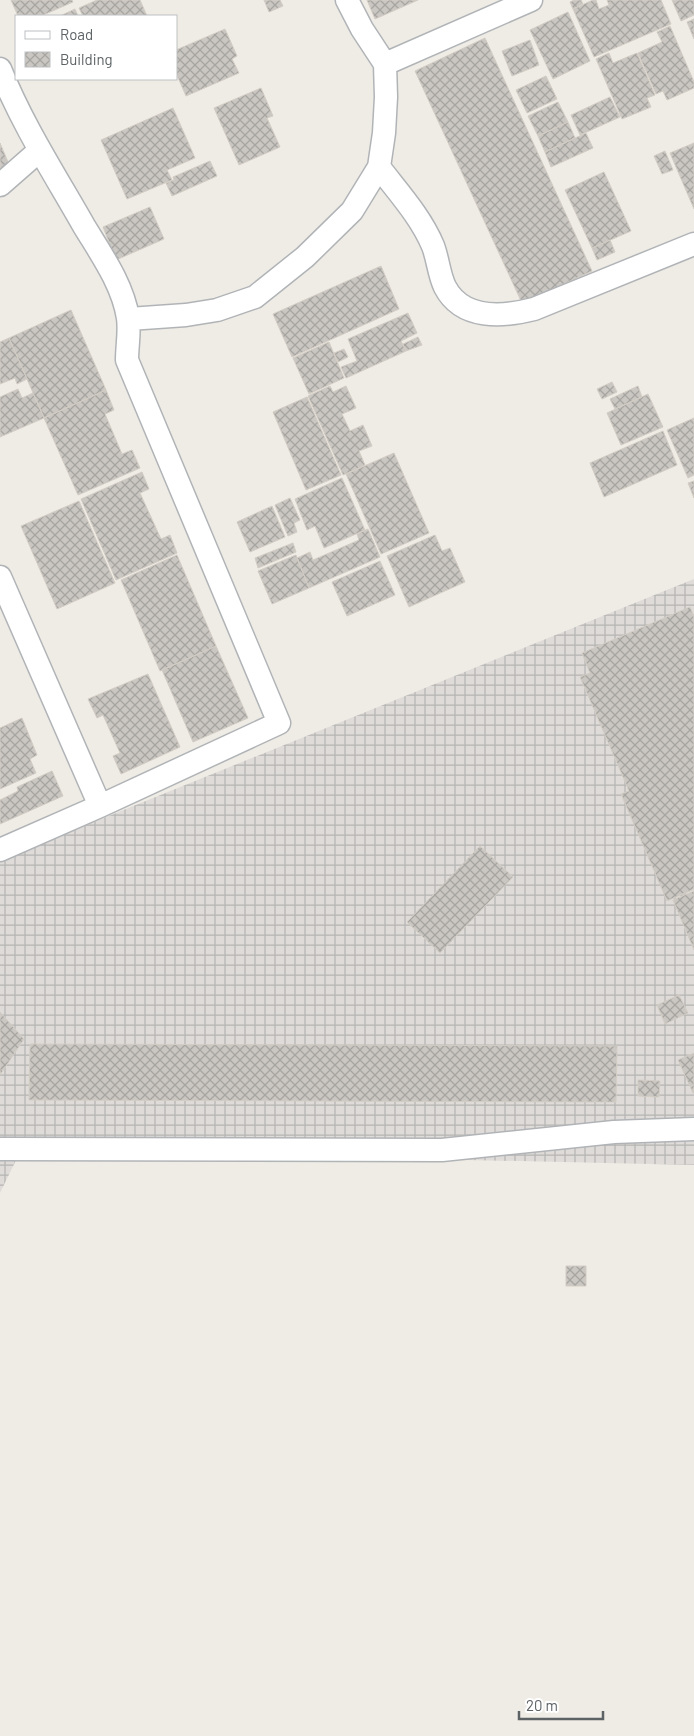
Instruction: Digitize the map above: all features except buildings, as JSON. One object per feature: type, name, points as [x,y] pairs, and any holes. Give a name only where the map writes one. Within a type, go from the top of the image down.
[{"type":"street","points":[[128,319],[186,315],[217,310],[255,298],[305,258],[352,211],[379,167],[386,97],[385,64],[362,29],[347,0]]},
{"type":"street","points":[[385,64],[532,0]]},
{"type":"street","points":[[0,69],[40,150],[105,261],[123,297],[128,319],[127,360],[279,723],[0,850]]},
{"type":"street","points":[[0,185],[40,150]]},
{"type":"street","points":[[379,167],[417,217],[433,247],[444,286],[451,297],[462,306],[485,314],[512,315],[534,309],[694,244]]},
{"type":"street","points":[[0,577],[100,806]]},
{"type":"street","points":[[0,1149],[442,1150],[614,1132],[694,1129]]},
{"type":"shaded area","points":[[694,579],[694,1165],[21,1150],[0,1193],[0,860]]}]
